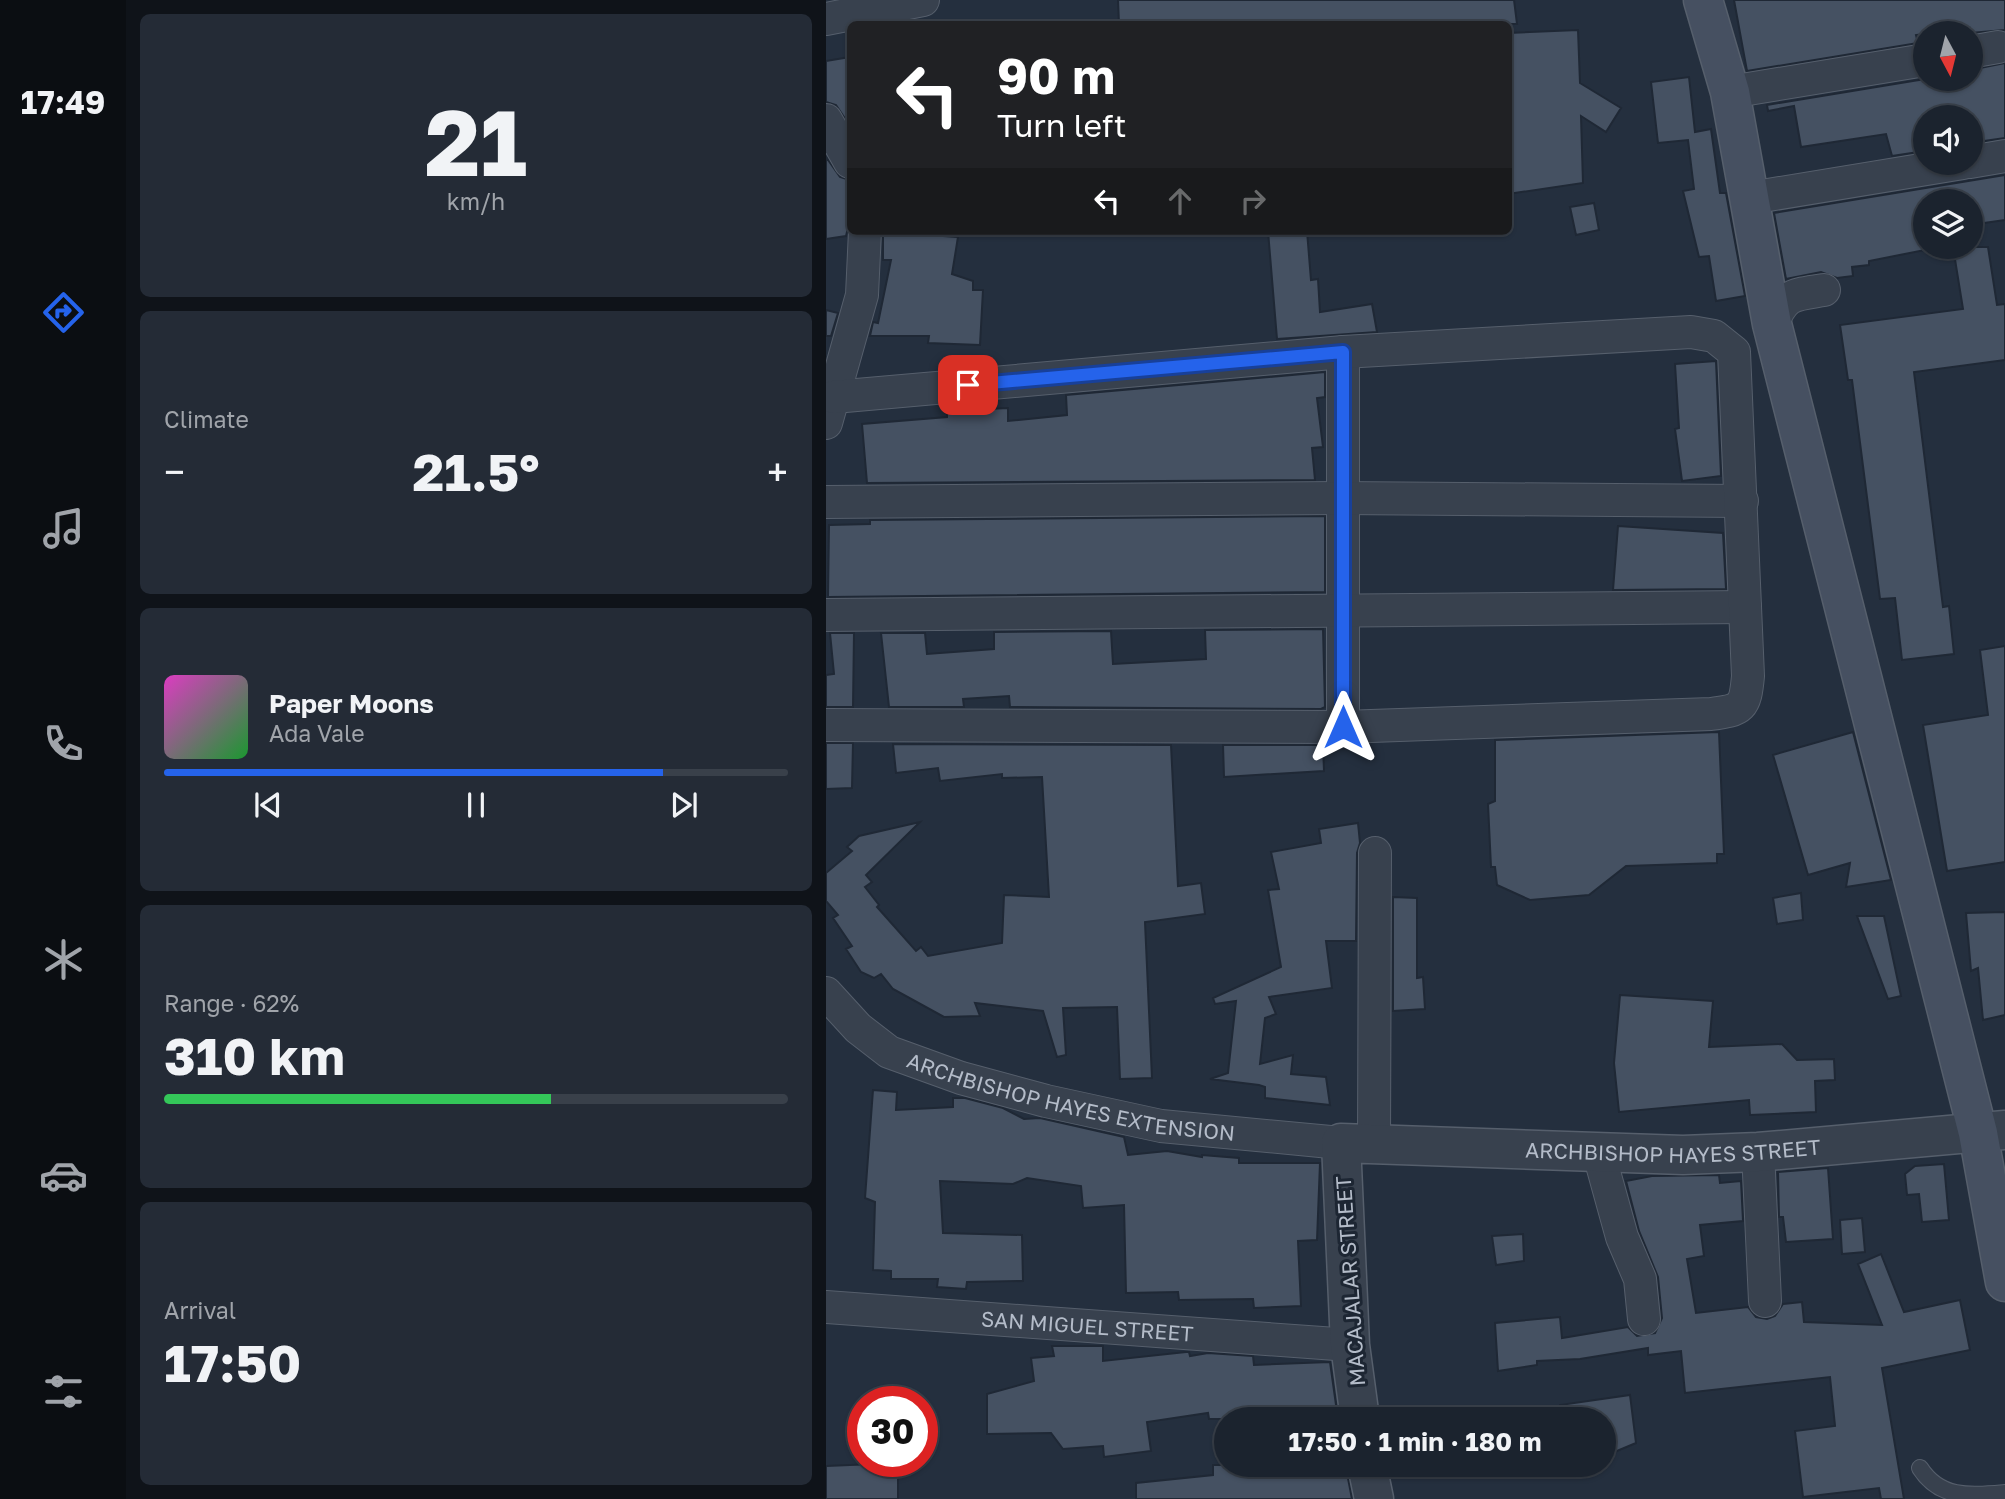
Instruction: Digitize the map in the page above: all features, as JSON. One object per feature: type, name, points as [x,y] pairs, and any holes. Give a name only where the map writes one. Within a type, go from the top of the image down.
[{"type":"main road","points":[[1703,0],[1730,92],[1772,324],[1991,1131],[2005,1282]]},
{"type":"street","points":[[831,12],[923,0]]},
{"type":"street","points":[[1730,92],[1913,62]]},
{"type":"street","points":[[826,120],[847,157]]},
{"type":"street","points":[[1983,160],[2005,156]]},
{"type":"street","points":[[1750,198],[1913,171]]},
{"type":"street","points":[[826,725],[1343,727],[1735,711],[1746,700],[1748,676],[1734,352],[1714,336],[1690,332],[1343,352],[830,410],[862,295],[866,235]]},
{"type":"street","points":[[1772,324],[1781,303],[1798,294],[1825,290]]},
{"type":"street","points":[[1343,352],[1343,727]]},
{"type":"street","points":[[826,502],[1341,498],[1742,501]]},
{"type":"street","points":[[826,615],[1343,613],[1745,607]]},
{"type":"street","points":[[1357,1144],[1375,853]]},
{"type":"street","name":"ARCHBISHOP HAYES EXTENSION","points":[[826,993],[858,1028],[889,1052],[961,1078],[1046,1101],[1161,1126],[1357,1144]]},
{"type":"street","name":"ARCHBISHOP HAYES STREET","points":[[1357,1144],[1600,1154],[1758,1152],[1991,1131]]},
{"type":"street","name":"MACAJALAR STREET","points":[[1357,1144],[1350,1345],[1358,1407]]},
{"type":"street","points":[[1758,1152],[1765,1301]]},
{"type":"street","points":[[1600,1154],[1622,1237],[1640,1279],[1644,1319]]},
{"type":"street","name":"SAN MIGUEL STREET","points":[[826,1307],[1350,1345]]},
{"type":"street","points":[[1369,1477],[1374,1499]]},
{"type":"lane","points":[[1920,1468],[1928,1483],[1941,1493],[1963,1497],[2005,1493]]},
{"type":"building","points":[[1118,0],[1514,0],[1517,24],[1512,24],[1512,21],[1119,21]]},
{"type":"building","points":[[1734,0],[2005,0],[2005,30],[1983,32],[1983,21],[1913,21],[1913,44],[1747,71]]},
{"type":"building","points":[[1578,30],[1580,83],[1621,108],[1606,132],[1581,116],[1583,183],[1512,193],[1512,33]]},
{"type":"building","points":[[847,58],[847,122],[836,105],[826,102],[826,61]]},
{"type":"building","points":[[2005,63],[2005,138],[1983,141],[1983,105],[1913,105],[1913,153],[1892,156],[1886,134],[1801,147],[1794,106],[1768,111],[1767,105],[1913,81],[1913,91],[1983,91],[1983,67]]},
{"type":"building","points":[[1689,77],[1695,132],[1711,129],[1720,193],[1726,193],[1745,296],[1716,301],[1709,256],[1699,257],[1683,191],[1694,189],[1688,140],[1658,143],[1651,82]]},
{"type":"building","points":[[826,157],[840,177],[847,179],[847,232],[846,236],[826,239]]},
{"type":"building","points":[[2005,175],[2005,220],[1983,223],[1983,189],[1920,189]]},
{"type":"building","points":[[1913,190],[1913,252],[1852,267],[1853,276],[1837,278],[1821,272],[1786,279],[1774,213]]},
{"type":"building","points":[[1594,203],[1599,230],[1576,235],[1570,207]]},
{"type":"building","points":[[883,235],[958,237],[952,274],[973,281],[973,290],[983,290],[980,345],[928,343],[929,336],[870,336],[873,322],[878,323],[891,260],[883,260]]},
{"type":"building","points":[[1268,235],[1307,235],[1311,280],[1318,279],[1320,312],[1372,304],[1377,332],[1277,339]]},
{"type":"building","points":[[1983,247],[1988,247],[1997,305],[2005,304],[2005,360],[1914,372],[1943,607],[1949,606],[1954,654],[1902,660],[1895,598],[1880,599],[1852,380],[1848,380],[1840,325],[1963,309],[1955,259],[1983,259]]},
{"type":"building","points":[[826,310],[838,313],[831,336],[826,336]]},
{"type":"building","points":[[1716,361],[1721,476],[1682,481],[1675,429],[1679,428],[1675,364]]},
{"type":"building","points":[[1325,372],[1325,397],[1317,398],[1323,447],[1312,448],[1315,480],[867,483],[862,424],[947,417],[947,411],[1008,408],[1008,421],[1067,415],[1066,395]]},
{"type":"building","points":[[1325,516],[1325,592],[828,597],[829,525],[870,524],[870,520]]},
{"type":"building","points":[[1618,526],[1723,533],[1726,589],[1613,590]]},
{"type":"building","points":[[1323,629],[1325,707],[1321,709],[1010,707],[1009,696],[963,699],[964,707],[889,707],[881,633],[925,633],[927,654],[994,649],[994,632],[1111,631],[1113,664],[1206,659],[1205,630]]},
{"type":"building","points":[[830,633],[854,633],[853,707],[826,707],[826,675],[834,674]]},
{"type":"building","points":[[2005,646],[2005,862],[1947,871],[1923,725],[1988,715],[1980,650]]},
{"type":"building","points":[[1719,732],[1724,854],[1717,854],[1717,863],[1626,866],[1589,895],[1530,900],[1497,885],[1495,867],[1491,867],[1488,804],[1495,801],[1495,740]]},
{"type":"building","points":[[1853,732],[1891,880],[1846,887],[1850,863],[1808,875],[1773,755]]},
{"type":"building","points":[[826,743],[853,743],[852,788],[826,789]]},
{"type":"building","points":[[893,744],[1171,745],[1178,886],[1201,883],[1205,914],[1145,922],[1152,1078],[1120,1079],[1117,1007],[1063,1008],[1066,1055],[1057,1057],[1043,1011],[975,1003],[980,1016],[944,1017],[893,989],[881,974],[874,978],[861,972],[846,949],[852,946],[833,918],[838,915],[826,901],[826,873],[852,851],[847,847],[859,836],[920,822],[866,875],[872,882],[865,887],[879,905],[877,907],[916,951],[921,947],[928,956],[1002,943],[1004,895],[1049,897],[1042,777],[1002,778],[1002,774],[940,781],[938,768],[896,773]]},
{"type":"building","points":[[1223,745],[1323,745],[1324,771],[1224,777]]},
{"type":"building","points":[[1358,823],[1360,843],[1357,853],[1356,941],[1326,941],[1332,988],[1269,997],[1276,1014],[1265,1018],[1260,1064],[1293,1055],[1291,1074],[1326,1077],[1330,1105],[1265,1098],[1265,1087],[1210,1079],[1228,1073],[1236,1001],[1215,1004],[1213,998],[1281,967],[1268,890],[1279,889],[1271,852],[1321,843],[1319,829]]},
{"type":"building","points":[[1801,893],[1803,920],[1777,924],[1773,898]]},
{"type":"building","points":[[1393,897],[1417,898],[1417,978],[1423,977],[1425,1009],[1393,1011]]},
{"type":"building","points":[[2005,912],[2005,1015],[1983,1020],[1978,968],[1971,971],[1966,913]]},
{"type":"building","points":[[1857,916],[1884,916],[1901,996],[1888,999]]},
{"type":"building","points":[[1620,995],[1713,1001],[1709,1047],[1782,1044],[1797,1060],[1834,1059],[1835,1080],[1815,1081],[1816,1112],[1750,1115],[1749,1100],[1619,1112],[1614,1063]]},
{"type":"building","points":[[873,1090],[897,1092],[896,1110],[953,1107],[953,1098],[965,1098],[1003,1108],[1024,1119],[1040,1118],[1124,1137],[1128,1155],[1167,1151],[1202,1157],[1239,1158],[1239,1163],[1320,1163],[1317,1240],[1298,1241],[1301,1306],[1254,1308],[1253,1299],[1179,1300],[1178,1292],[1126,1293],[1124,1205],[1083,1208],[1081,1186],[1027,1178],[1013,1184],[940,1181],[943,1233],[1022,1235],[1023,1281],[967,1282],[966,1289],[937,1287],[938,1279],[891,1279],[891,1271],[873,1270],[875,1202],[865,1198]]},
{"type":"building","points":[[1944,1164],[1949,1220],[1922,1222],[1919,1194],[1907,1195],[1905,1174],[1915,1166]]},
{"type":"building","points":[[1828,1168],[1833,1239],[1786,1242],[1783,1217],[1779,1217],[1778,1172]]},
{"type":"building","points":[[1719,1175],[1720,1183],[1741,1181],[1743,1221],[1700,1225],[1704,1256],[1687,1259],[1696,1313],[1748,1307],[1756,1317],[1767,1319],[1775,1316],[1783,1304],[1802,1302],[1804,1322],[1882,1325],[1858,1264],[1881,1254],[1904,1312],[1960,1300],[1970,1350],[1882,1368],[1904,1499],[1881,1499],[1879,1488],[1803,1497],[1795,1431],[1835,1426],[1830,1377],[1685,1393],[1681,1351],[1648,1355],[1648,1348],[1580,1359],[1537,1361],[1537,1365],[1498,1371],[1495,1323],[1560,1317],[1562,1338],[1628,1327],[1637,1336],[1655,1333],[1662,1318],[1658,1277],[1639,1231],[1626,1181],[1652,1176]]},
{"type":"building","points":[[1862,1218],[1865,1252],[1842,1254],[1840,1220]]},
{"type":"building","points":[[1523,1234],[1524,1261],[1496,1265],[1492,1236]]},
{"type":"building","points":[[1052,1346],[1103,1346],[1103,1361],[1189,1352],[1190,1356],[1208,1353],[1253,1356],[1254,1365],[1330,1362],[1336,1407],[1214,1407],[1214,1419],[1209,1419],[1208,1413],[1147,1422],[1151,1451],[1104,1457],[1103,1446],[1063,1449],[1051,1433],[987,1434],[987,1394],[1034,1381],[1031,1358],[1054,1356]]},
{"type":"building","points":[[1630,1395],[1636,1443],[1616,1451],[1616,1407],[1560,1405]]},
{"type":"building","points":[[847,1465],[847,1477],[898,1477],[898,1499],[826,1499],[826,1466]]},
{"type":"building","points":[[1214,1465],[1214,1477],[1348,1477],[1352,1499],[1136,1499],[1136,1483],[1213,1475]]},
{"type":"route","points":[[968,385],[1343,352],[1343,727]]}]
